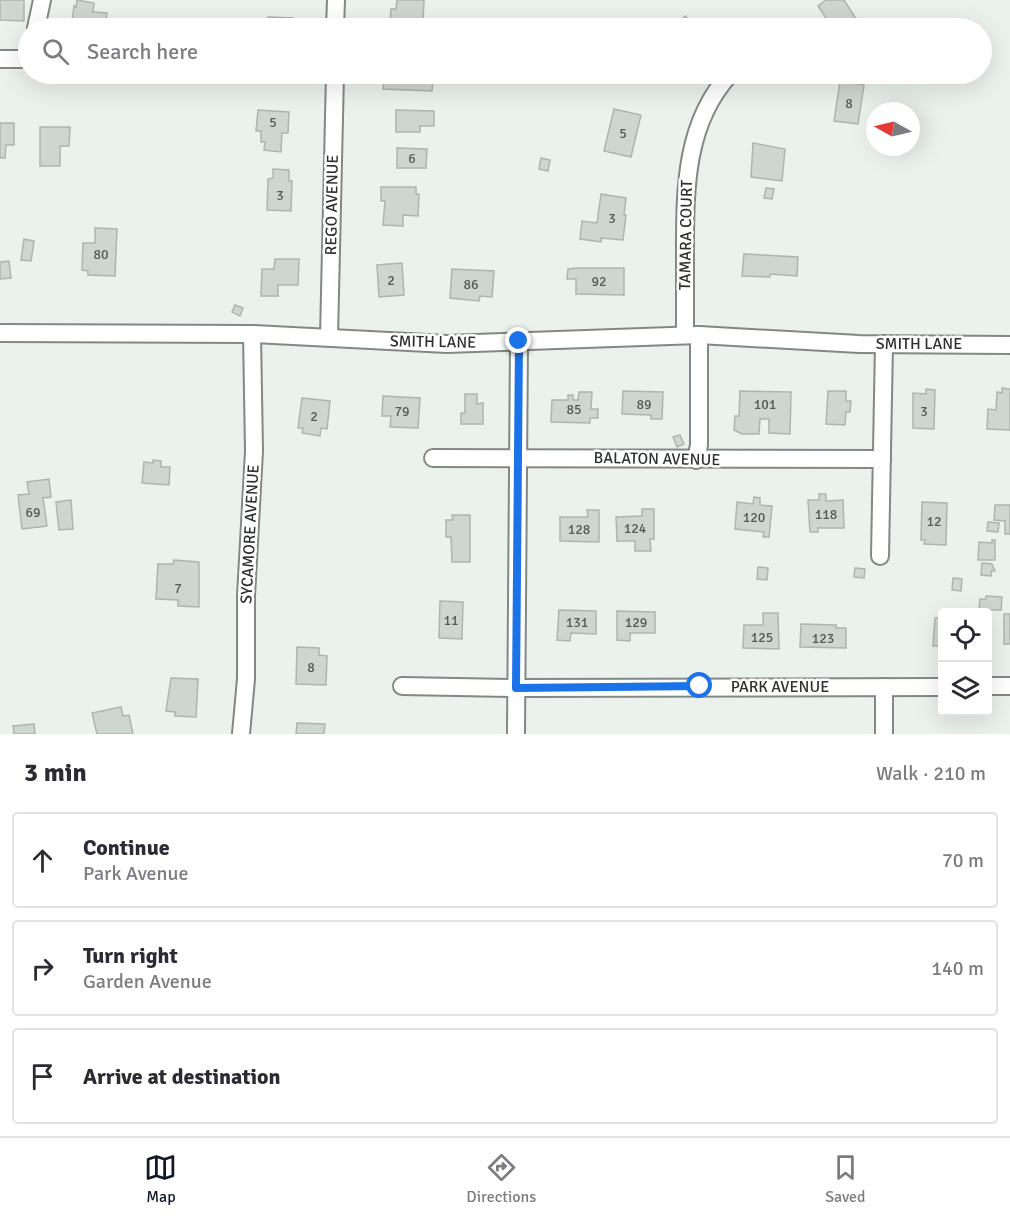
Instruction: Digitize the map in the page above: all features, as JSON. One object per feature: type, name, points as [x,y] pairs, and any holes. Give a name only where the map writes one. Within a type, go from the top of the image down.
[{"type":"street","points":[[38,18],[42,0]]},
{"type":"street","points":[[335,18],[336,0]]},
{"type":"street","points":[[0,59],[18,59]]},
{"type":"street","name":"REGO AVENUE","points":[[329,338],[335,84]]},
{"type":"street","name":"TAMARA COURT","points":[[696,460],[699,445],[685,194],[688,163],[704,111],[721,84]]},
{"type":"street","name":"SMITH LANE","points":[[0,333],[252,334],[447,344],[692,335],[884,344],[1010,345]]},
{"type":"street","name":"SYCAMORE AVENUE","points":[[241,734],[246,679],[246,596],[254,451],[252,334]]},
{"type":"street","points":[[516,734],[519,341]]},
{"type":"street","points":[[880,556],[884,344]]},
{"type":"street","name":"BALATON AVENUE","points":[[433,458],[882,459]]},
{"type":"street","name":"PARK AVENUE","points":[[402,686],[938,687]]},
{"type":"street","points":[[992,687],[1010,686]]},
{"type":"street","points":[[884,687],[884,734]]},
{"type":"building","points":[[0,0],[24,0],[24,18],[18,18],[18,21],[0,20]]},
{"type":"building","points":[[77,0],[94,3],[93,12],[107,13],[106,18],[72,18],[74,6],[76,7]]},
{"type":"building","points":[[397,0],[424,0],[423,18],[390,18],[391,9],[396,9]]},
{"type":"building","points":[[826,0],[844,0],[856,18],[826,18],[818,6]]},
{"type":"building","points":[[383,84],[433,84],[432,91],[383,89]]},
{"type":"building","points":[[840,84],[864,85],[858,124],[834,121]]},
{"type":"building","points":[[614,109],[641,115],[631,157],[604,151]]},
{"type":"building","points":[[258,110],[289,112],[288,133],[282,133],[281,152],[264,150],[265,142],[261,142],[261,131],[256,131]]},
{"type":"building","points":[[396,110],[434,111],[434,126],[420,126],[420,132],[396,132]]},
{"type":"building","points":[[0,123],[14,123],[14,145],[6,145],[5,158],[0,158]]},
{"type":"building","points":[[40,127],[70,127],[69,146],[60,146],[60,166],[40,166]]},
{"type":"building","points":[[753,143],[785,149],[782,181],[751,177]]},
{"type":"building","points":[[397,148],[427,149],[426,168],[397,168]]},
{"type":"building","points":[[541,158],[550,160],[548,171],[539,169]]},
{"type":"building","points":[[273,169],[289,170],[289,181],[292,181],[291,211],[267,210],[268,179],[273,178]]},
{"type":"building","points":[[381,187],[416,187],[416,194],[419,194],[418,216],[403,215],[403,226],[383,225],[385,201],[381,201]]},
{"type":"building","points":[[766,188],[774,189],[772,199],[764,198]]},
{"type":"building","points":[[601,194],[626,198],[623,240],[601,238],[601,242],[580,239],[582,221],[597,223]]},
{"type":"building","points":[[95,228],[117,229],[115,276],[88,275],[88,271],[82,270],[83,243],[95,243]]},
{"type":"building","points":[[24,239],[34,241],[31,261],[21,260]]},
{"type":"building","points":[[744,254],[798,257],[797,276],[770,274],[770,277],[742,276]]},
{"type":"building","points":[[275,259],[299,259],[298,285],[278,285],[278,296],[261,296],[262,269],[274,269]]},
{"type":"building","points":[[9,261],[11,278],[0,279],[0,262]]},
{"type":"building","points":[[402,263],[404,295],[379,297],[377,265]]},
{"type":"building","points":[[624,268],[624,295],[576,294],[576,279],[567,279],[568,269]]},
{"type":"building","points":[[452,269],[494,271],[492,297],[480,296],[479,301],[450,298]]},
{"type":"building","points":[[235,305],[243,308],[240,316],[232,312]]},
{"type":"building","points":[[1002,388],[1010,389],[1010,430],[987,429],[988,409],[996,410],[997,392],[1002,393]]},
{"type":"building","points":[[926,389],[935,390],[934,429],[913,428],[913,393],[926,394]]},
{"type":"building","points":[[623,391],[663,392],[662,419],[651,419],[651,415],[622,414]]},
{"type":"building","points":[[740,391],[791,392],[790,434],[769,433],[769,419],[760,419],[759,434],[742,434],[734,430],[735,416],[739,416]]},
{"type":"building","points":[[828,391],[846,391],[846,401],[851,401],[850,412],[846,412],[845,425],[826,424]]},
{"type":"building","points":[[579,392],[592,392],[591,409],[598,409],[598,418],[590,418],[590,423],[551,422],[552,400],[568,400],[568,395],[573,395],[573,400],[578,400]]},
{"type":"building","points":[[465,394],[477,394],[477,404],[483,403],[483,424],[461,424],[461,413],[465,413]]},
{"type":"building","points":[[383,396],[420,398],[418,428],[390,427],[391,416],[382,416]]},
{"type":"building","points":[[302,398],[330,401],[327,429],[321,428],[320,436],[302,433],[303,428],[298,428]]},
{"type":"building","points":[[680,435],[684,444],[677,447],[673,437]]},
{"type":"building","points":[[153,460],[161,461],[161,467],[170,467],[169,485],[142,483],[144,462],[153,463]]},
{"type":"building","points":[[49,479],[51,497],[43,498],[47,526],[22,529],[18,495],[29,494],[27,482]]},
{"type":"building","points":[[819,494],[826,494],[826,501],[843,500],[844,528],[818,528],[818,532],[810,532],[808,500],[819,500]]},
{"type":"building","points":[[754,497],[760,498],[760,505],[772,506],[769,537],[763,537],[764,532],[735,529],[737,502],[753,504]]},
{"type":"building","points":[[71,500],[73,529],[59,530],[56,502]]},
{"type":"building","points":[[922,502],[947,503],[946,545],[924,544],[925,540],[921,540]]},
{"type":"building","points":[[995,505],[1010,505],[1010,534],[1005,534],[1005,521],[994,520]]},
{"type":"building","points":[[642,509],[654,509],[654,539],[650,539],[651,551],[635,551],[635,541],[617,541],[616,517],[642,516]]},
{"type":"building","points":[[587,510],[599,510],[599,542],[560,541],[560,517],[588,517]]},
{"type":"building","points":[[452,515],[470,515],[470,562],[452,562],[451,537],[446,537],[446,520],[453,520]]},
{"type":"building","points":[[988,522],[999,523],[998,532],[987,531]]},
{"type":"building","points":[[992,540],[995,540],[995,560],[978,560],[979,542],[992,543]]},
{"type":"building","points":[[174,560],[199,562],[199,607],[178,606],[178,600],[156,599],[158,564],[173,564]]},
{"type":"building","points":[[982,563],[992,564],[995,571],[992,570],[991,576],[981,575]]},
{"type":"building","points":[[758,567],[768,568],[767,580],[757,579]]},
{"type":"building","points":[[855,568],[865,569],[864,578],[854,577]]},
{"type":"building","points":[[953,578],[962,579],[961,591],[952,590]]},
{"type":"building","points":[[986,596],[1002,597],[1001,610],[979,608],[980,599],[986,599]]},
{"type":"building","points":[[440,601],[463,602],[462,639],[439,638]]},
{"type":"building","points":[[559,610],[596,611],[596,634],[571,633],[570,641],[557,640]]},
{"type":"building","points":[[617,611],[655,612],[655,633],[630,633],[630,641],[617,640]]},
{"type":"building","points":[[763,613],[778,613],[779,649],[743,648],[744,625],[763,625]]},
{"type":"building","points":[[1004,614],[1010,614],[1010,644],[1004,644]]},
{"type":"building","points":[[935,618],[938,618],[938,646],[933,646]]},
{"type":"building","points":[[801,624],[836,625],[836,628],[846,628],[846,648],[800,647]]},
{"type":"building","points":[[297,647],[319,648],[319,655],[327,656],[326,685],[296,684]]},
{"type":"building","points":[[171,678],[198,679],[196,717],[175,716],[175,712],[166,711]]},
{"type":"building","points":[[121,707],[123,716],[129,715],[133,734],[97,734],[92,713]]},
{"type":"building","points":[[297,723],[325,724],[324,734],[296,734]]},
{"type":"building","points":[[34,724],[35,734],[14,734],[13,726]]},
{"type":"route","points":[[519,341],[516,688],[700,686]]}]
